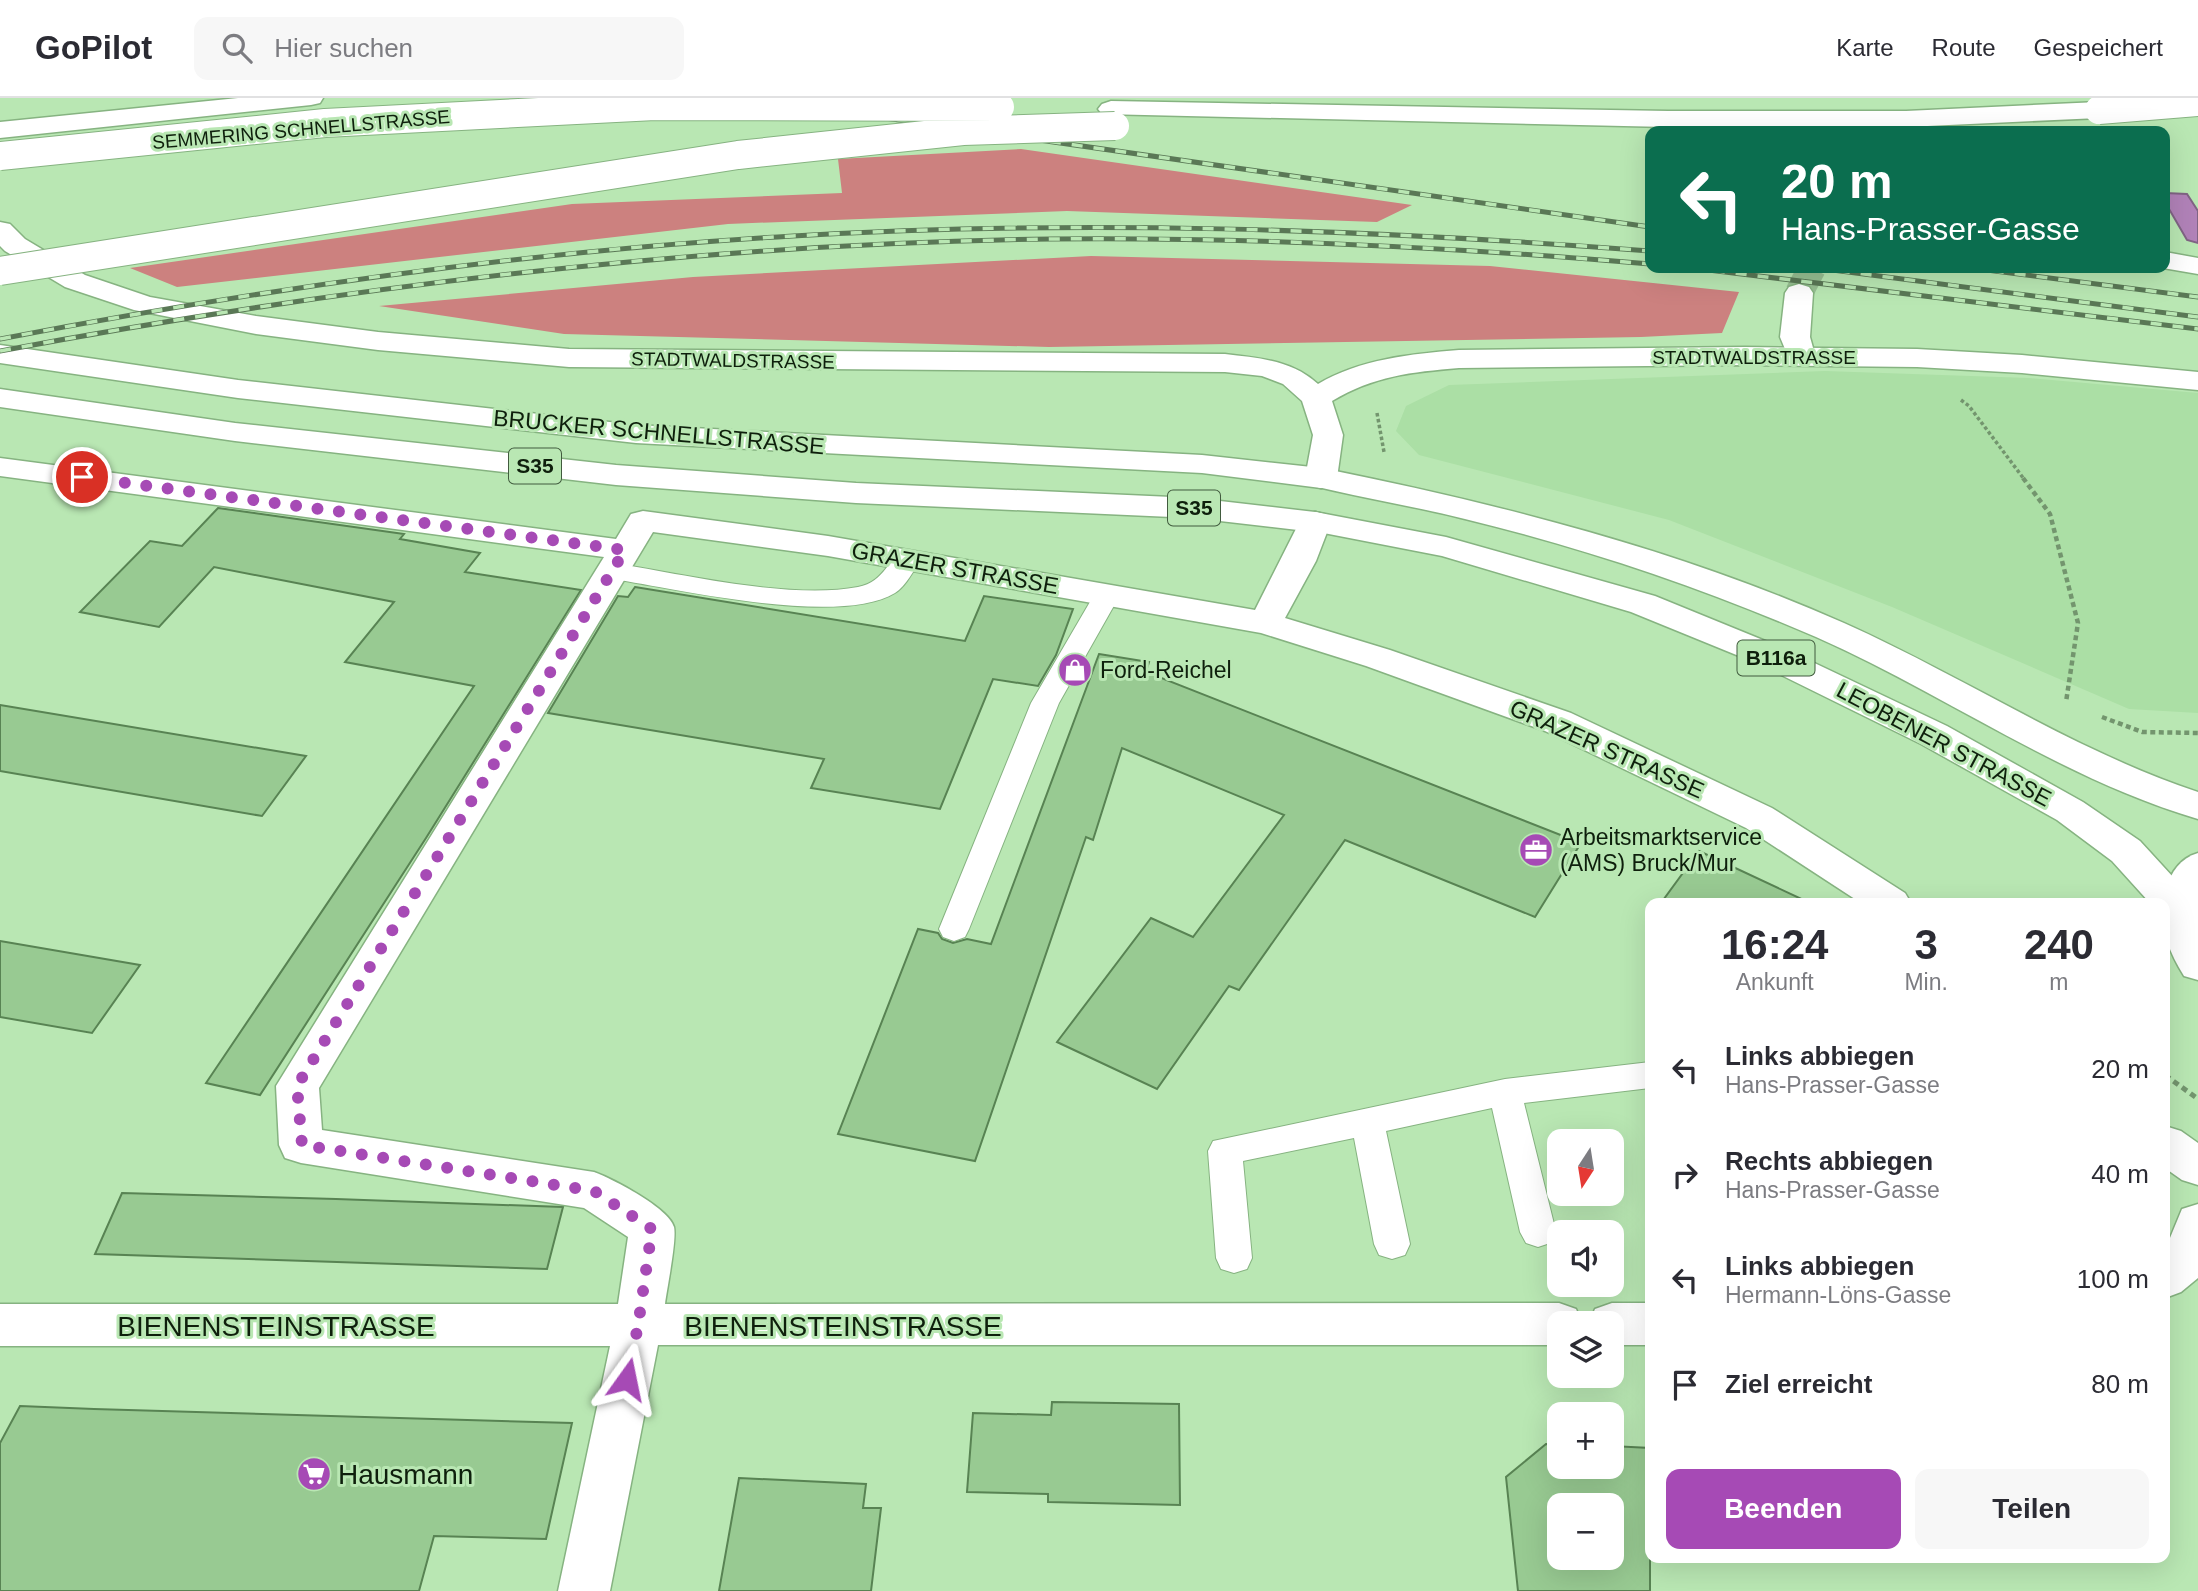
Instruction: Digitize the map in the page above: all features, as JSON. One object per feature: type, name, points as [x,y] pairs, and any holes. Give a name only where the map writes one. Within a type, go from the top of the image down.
[{"type":"main road","name":"SEMMERING SCHNELLSTRASSE","points":[[0,130],[311,98]]},
{"type":"main road","points":[[2188,98],[2198,119]]},
{"type":"main road","points":[[0,271],[701,159],[871,138],[1031,127],[1113,118],[1364,112],[1654,119],[1866,119],[2099,110],[2198,102]]},
{"type":"main road","name":"SEMMERING SCHNELLSTRASSE","points":[[0,156],[324,123],[655,106],[960,106],[1113,118]]},
{"type":"main road","name":"STADTWALDSTRASSE","points":[[0,230],[15,246],[75,281],[144,303],[256,325],[365,340],[569,358],[1225,363],[1266,368],[1294,378],[1316,398],[1348,379],[1404,364],[1459,359],[1800,355],[1917,358],[2047,365],[2198,381]]},
{"type":"main road","points":[[2170,261],[2198,266]]},
{"type":"main road","points":[[1799,293],[1795,337],[1800,355]]},
{"type":"main road","points":[[0,347],[47,362]]},
{"type":"main road","name":"BRUCKER SCHNELLSTRASSE","points":[[0,354],[127,374],[392,408],[636,434],[1202,464],[1321,478]]},
{"type":"main road","name":"BRUCKER SCHNELLSTRASSE","points":[[0,398],[235,432],[616,475],[856,494],[1194,508],[1315,522]]},
{"type":"main road","points":[[1316,398],[1328,435],[1321,478]]},
{"type":"main road","name":"GRAZER STRASSE","points":[[0,467],[627,547],[828,546],[1265,623],[1378,658],[1558,722],[1759,818],[1883,898]]},
{"type":"main road","name":"B116a","points":[[1321,478],[1494,514],[1596,543],[1703,578],[1899,662],[2094,764],[2163,796],[2198,806]]},
{"type":"main road","points":[[1265,623],[1299,561],[1315,522]]},
{"type":"main road","name":"LEOBENER STRASSE","points":[[1315,522],[1446,547],[1643,604],[1773,657],[1934,735],[2070,811],[2126,851],[2169,898]]},
{"type":"main road","points":[[584,1591],[638,1326],[652,1229],[594,1191],[302,1145],[297,1086],[627,547]]},
{"type":"main road","points":[[2094,764],[2175,780],[2198,780]]},
{"type":"main road","points":[[2198,867],[2190,876],[2181,911],[2189,949],[2198,965]]},
{"type":"main road","name":"LEOBENER STRASSE","points":[[2170,899],[2181,911]]},
{"type":"main road","points":[[2170,1147],[2198,1167]]},
{"type":"main road","points":[[2170,1274],[2186,1260],[2198,1223]]},
{"type":"main road","name":"BIENENSTEINSTRASSE","points":[[0,1325],[1547,1324]]},
{"type":"main road","points":[[1624,1324],[1645,1324]]},
{"type":"lane","points":[[627,547],[769,594],[856,598],[886,588],[908,559]]},
{"type":"lane","points":[[954,929],[1045,703],[1107,595]]},
{"type":"lane","points":[[1234,1258],[1226,1151],[1504,1093],[1645,1076]]},
{"type":"lane","points":[[1504,1093],[1538,1232]]},
{"type":"lane","points":[[1367,1120],[1392,1244]]},
{"type":"path","points":[[1959,398],[1969,406],[2050,514],[2078,623],[2066,704],[2053,699]]},
{"type":"path","points":[[1377,405],[1382,450],[1390,456]]},
{"type":"path","points":[[2091,713],[2142,732],[2198,733]]},
{"type":"path","points":[[2170,1079],[2198,1099]]},
{"type":"shaded area","points":[[1021,149],[1412,205],[1377,222],[1067,211],[728,224],[177,287],[130,268],[572,204],[842,193],[838,159]]},
{"type":"shaded area","points":[[2170,193],[2187,194],[2198,211],[2198,243],[2187,240],[2170,211]]},
{"type":"shaded area","points":[[1091,256],[1490,266],[1739,292],[1722,333],[1641,337],[1049,347],[564,334],[379,306],[693,277]]},
{"type":"shaded area","points":[[1825,371],[2029,378],[2198,393],[2198,713],[2129,709],[1892,607],[1669,520],[1419,455],[1396,431],[1406,406],[1449,385]]},
{"type":"building","points":[[218,508],[404,534],[400,539],[480,553],[465,572],[581,590],[426,838],[260,1095],[206,1083],[474,686],[345,662],[394,602],[214,567],[159,627],[80,612],[150,541],[182,546]]},
{"type":"building","points":[[635,587],[965,641],[984,596],[1073,609],[1056,655],[1038,686],[993,679],[940,809],[811,788],[824,759],[548,713],[618,596],[628,597]]},
{"type":"building","points":[[1099,654],[1149,662],[1146,672],[1581,843],[1535,917],[1345,840],[1239,990],[1229,986],[1157,1089],[1057,1042],[1151,918],[1193,937],[1284,815],[1122,748],[1093,840],[1086,837],[975,1161],[838,1134],[918,929],[938,933],[942,939],[953,943],[967,939],[991,944]]},
{"type":"building","points":[[0,705],[306,756],[262,816],[0,771]]},
{"type":"building","points":[[1699,851],[1799,898],[1665,898]]},
{"type":"building","points":[[0,941],[140,965],[92,1033],[0,1017]]},
{"type":"building","points":[[122,1193],[563,1207],[547,1269],[95,1254]]},
{"type":"building","points":[[1052,1402],[1179,1404],[1180,1505],[1048,1502],[1048,1494],[967,1492],[973,1413],[1051,1415]]},
{"type":"building","name":"Hausmann","points":[[20,1406],[572,1423],[546,1539],[434,1536],[419,1591],[0,1591],[0,1443]]},
{"type":"building","points":[[1546,1444],[1547,1479],[1624,1479],[1624,1447],[1645,1448],[1645,1563],[1650,1563],[1650,1591],[1518,1591],[1506,1477]]},
{"type":"building","points":[[739,1478],[866,1484],[863,1508],[881,1508],[871,1591],[719,1591]]},
{"type":"tunnel","points":[[1799,293],[1809,273]]},
{"type":"railway","points":[[745,98],[1645,226]]},
{"type":"railway","points":[[0,339],[197,304],[395,274],[593,251],[793,236],[1114,227],[1329,232],[1645,251]]},
{"type":"railway","points":[[0,351],[392,288],[654,259],[786,249],[1051,239],[1201,240],[1425,248],[1645,264]]},
{"type":"railway","points":[[1733,273],[2198,329]]},
{"type":"railway","points":[[1856,273],[2198,317]]},
{"type":"railway","points":[[2010,273],[2198,297]]},
{"type":"place","name":"Ford-Reichel","points":[[1075,670]]},
{"type":"place","name":"Arbeitsmarktservice (AMS) Bruck/Mur","points":[[1536,850]]},
{"type":"place","name":"Hausmann","points":[[314,1474]]},
{"type":"route","points":[[82,477],[625,550],[297,1086],[302,1145],[594,1191],[652,1229],[638,1326],[627,1379]]}]
